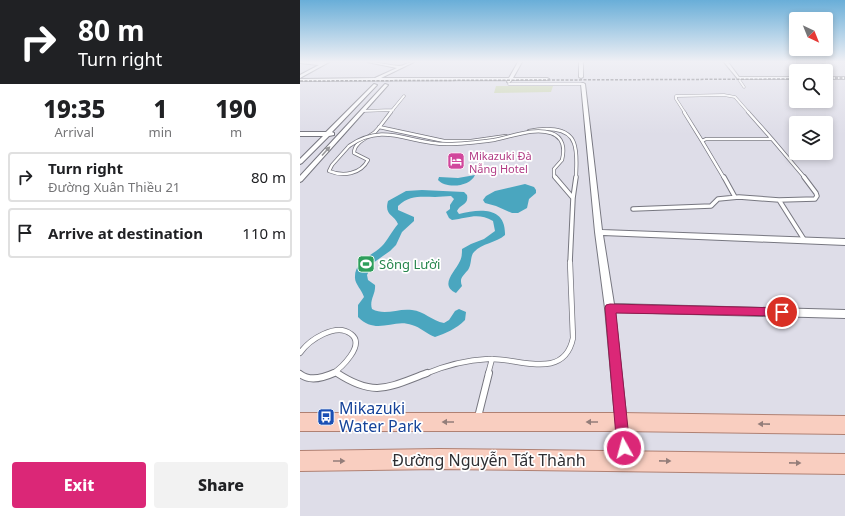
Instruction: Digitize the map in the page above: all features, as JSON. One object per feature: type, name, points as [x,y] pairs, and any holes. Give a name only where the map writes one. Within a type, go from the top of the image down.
[{"type":"main road","points":[[300,422],[845,424]]},
{"type":"main road","name":"Đường Nguyễn Tất Thành","points":[[300,461],[439,459],[845,464]]},
{"type":"street","points":[[300,162],[328,134],[370,86]]},
{"type":"street","points":[[300,180],[385,86]]},
{"type":"street","points":[[583,86],[599,232],[610,308],[625,461]]},
{"type":"street","points":[[300,134],[342,134]]},
{"type":"street","points":[[599,232],[845,242]]},
{"type":"street","points":[[610,308],[845,314]]},
{"type":"lane","points":[[633,209],[711,206],[718,199],[735,197],[779,200],[815,199],[817,196],[795,165],[735,98],[724,95],[676,96],[676,99],[735,197]]},
{"type":"lane","points":[[404,96],[379,127],[354,149],[354,153],[368,160],[365,166],[346,174],[334,174],[330,171],[332,165],[348,146],[359,138],[375,133],[388,134],[427,143],[442,144],[489,141],[540,131],[556,134],[560,139],[564,152],[562,160],[554,169],[554,176],[573,198]]},
{"type":"lane","points":[[362,111],[392,110]]},
{"type":"lane","points":[[336,372],[345,378],[371,388],[393,387],[427,372],[492,359],[517,363],[544,364],[558,360],[566,354],[570,348],[572,336],[570,299],[573,198],[576,189],[575,153],[573,140],[568,135],[552,129],[537,129],[499,138],[456,142],[433,140],[379,127]]},
{"type":"lane","points":[[702,141],[709,138],[772,140]]},
{"type":"lane","points":[[779,200],[805,241]]},
{"type":"lane","points":[[300,353],[309,343],[326,333],[343,331],[349,333],[355,342],[355,348],[348,362],[336,372],[316,379],[308,379],[300,374]]},
{"type":"lane","points":[[476,422],[492,359]]},
{"type":"green space","points":[[496,86],[553,86],[551,92],[494,93]]},
{"type":"water","points":[[475,175],[468,182],[452,186],[446,185],[438,180],[439,177],[458,178]]},
{"type":"water","points":[[525,184],[534,187],[536,193],[529,199],[527,208],[518,213],[512,213],[485,203],[483,200],[486,196],[495,191]]},
{"type":"water","name":"Sông Lười","points":[[422,190],[464,192],[467,195],[467,201],[458,209],[457,211],[459,214],[483,211],[496,214],[501,219],[504,226],[505,235],[474,252],[469,268],[461,279],[462,286],[456,293],[451,290],[448,282],[461,260],[462,249],[484,239],[495,231],[493,221],[488,218],[478,216],[452,220],[446,212],[450,209],[450,205],[454,199],[451,196],[415,197],[402,202],[398,206],[398,210],[414,217],[414,221],[402,232],[396,245],[373,263],[367,275],[368,280],[375,285],[371,306],[372,309],[382,312],[407,310],[416,311],[444,323],[449,320],[455,311],[459,309],[466,312],[465,320],[462,323],[435,337],[418,327],[405,323],[378,326],[365,323],[358,317],[358,305],[364,297],[355,280],[355,272],[357,267],[364,259],[382,246],[398,224],[387,210],[388,201],[406,191]]},
{"type":"place","name":"Mikazuki Đà Nẵng Hotel","points":[[456,161]]},
{"type":"place","name":"Sông Lười","points":[[366,264]]},
{"type":"place","name":"Mikazuki Water Park","points":[[326,417]]},
{"type":"route","points":[[624,448],[620,422],[610,308],[782,312]]}]
